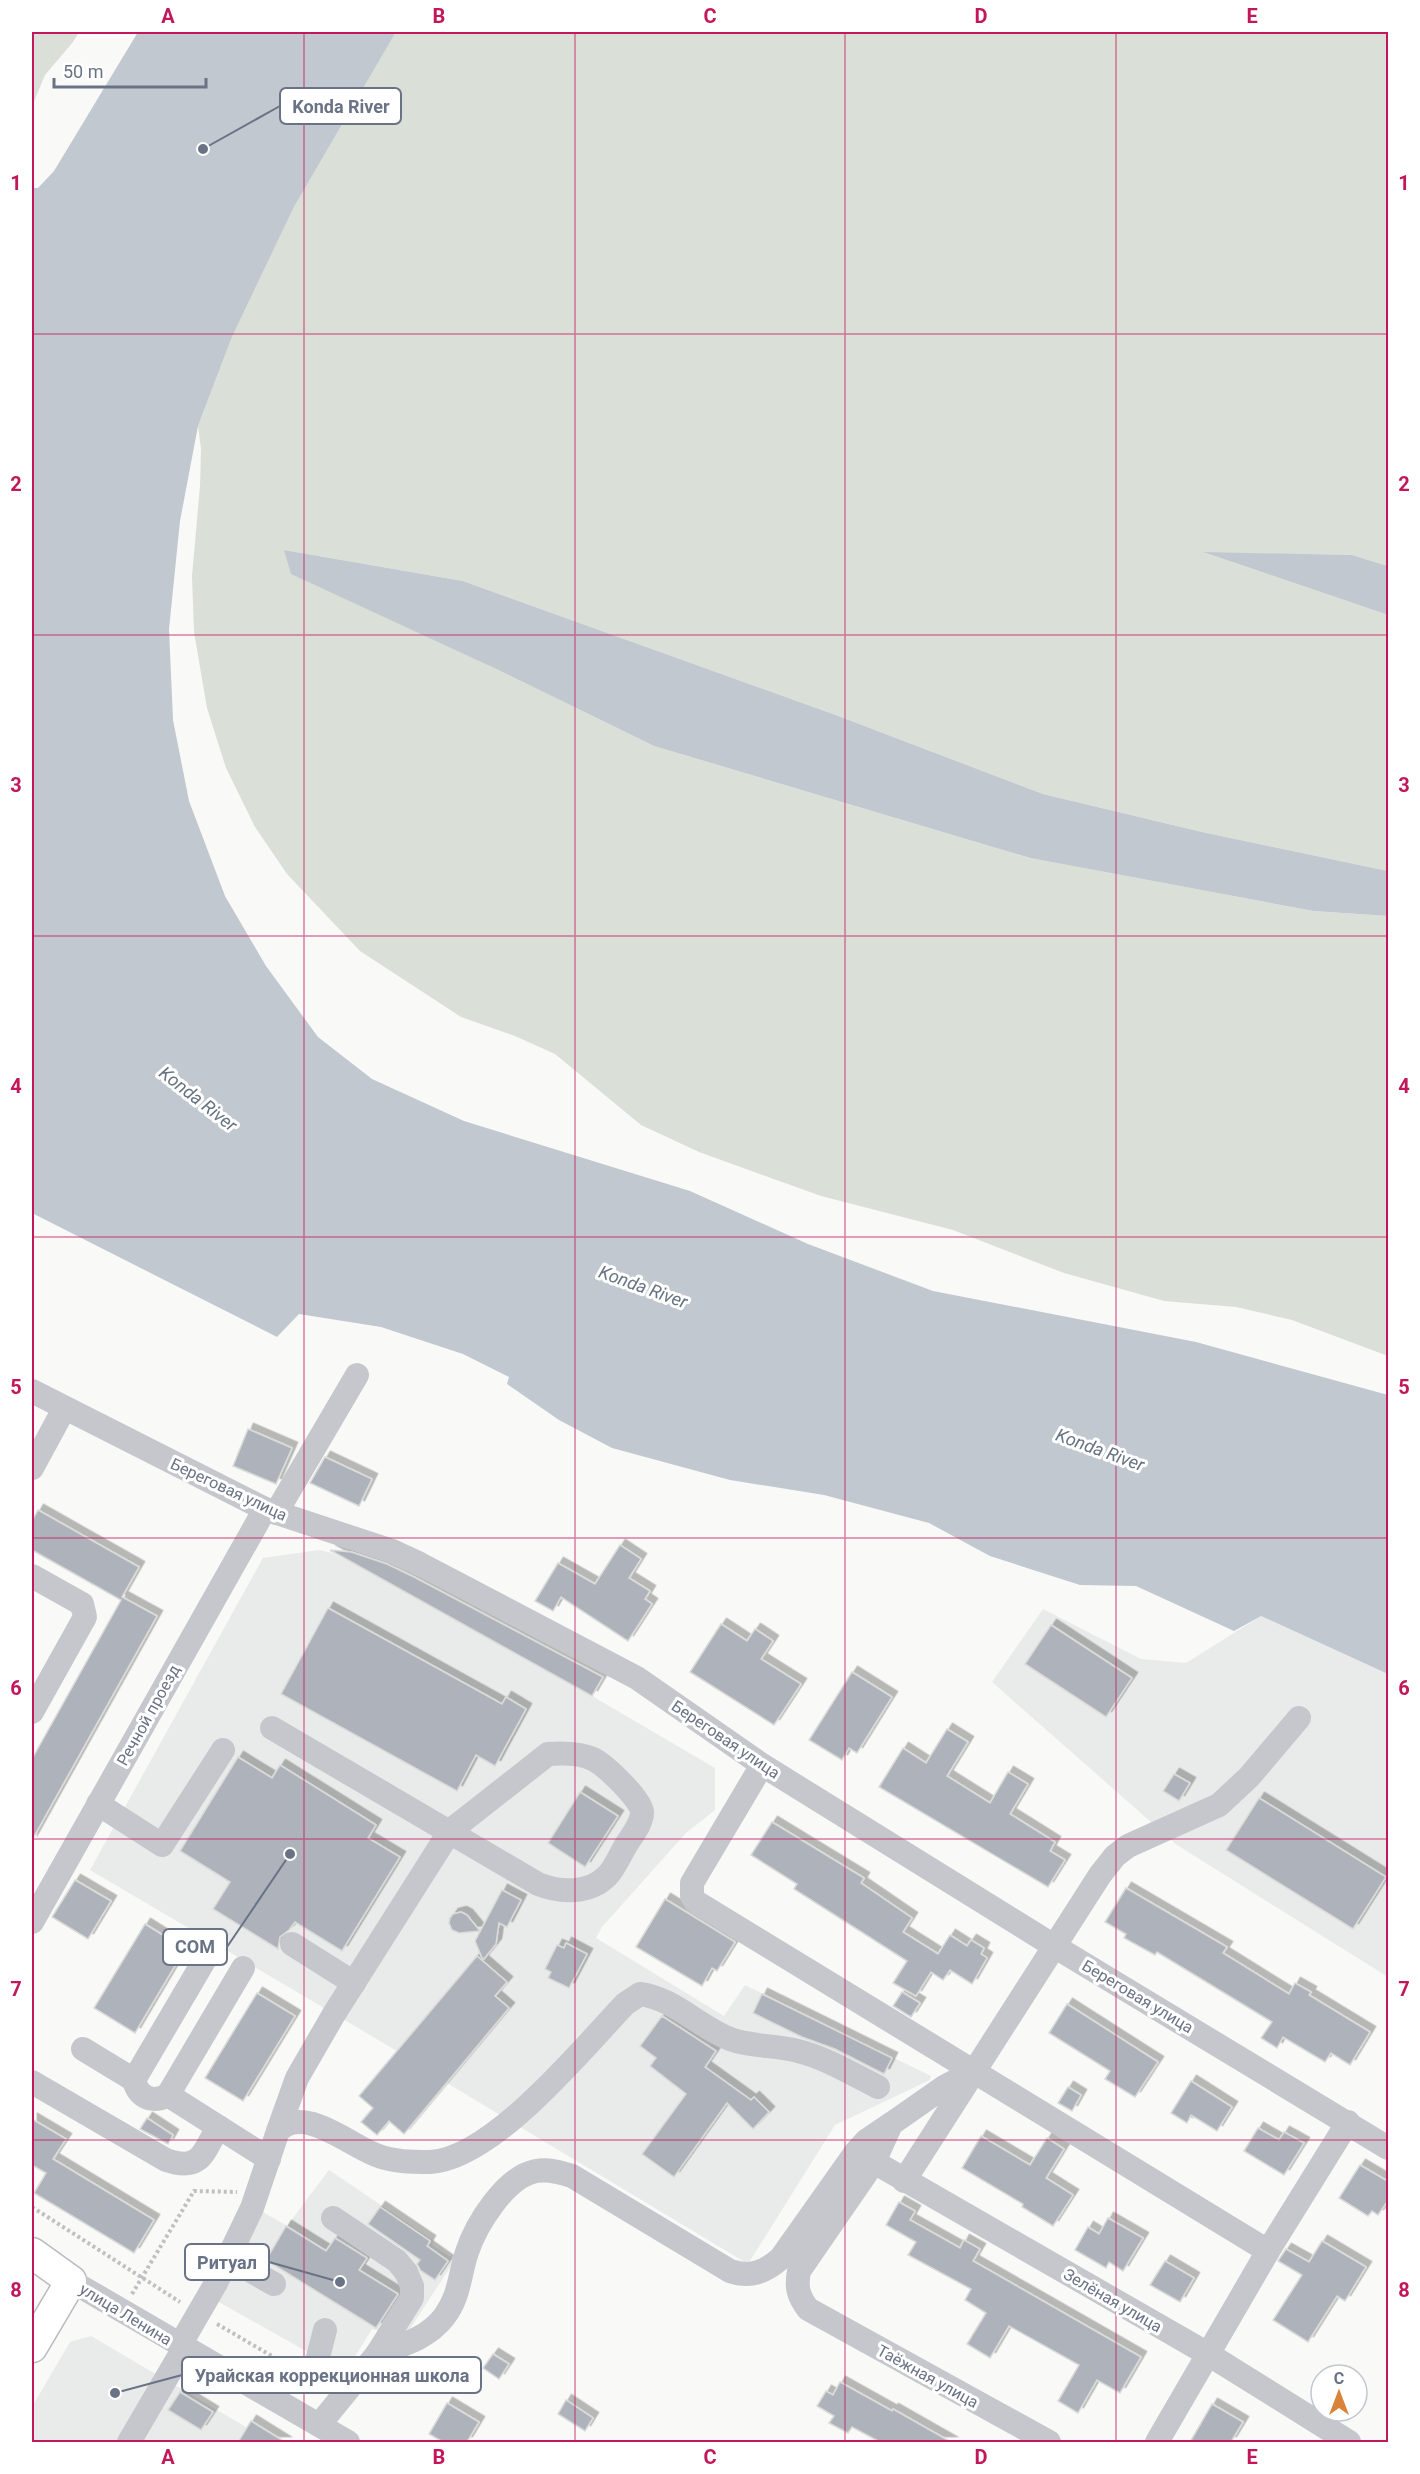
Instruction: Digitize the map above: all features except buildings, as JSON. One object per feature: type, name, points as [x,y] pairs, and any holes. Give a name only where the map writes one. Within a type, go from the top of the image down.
[{"type":"main road","name":"улица Ленина","points":[[32,2253],[71,2281]]},
{"type":"main road","points":[[32,2347],[71,2281]]},
{"type":"street","name":"Речной проезд","points":[[32,1922],[98,1804],[270,1511],[357,1374]]},
{"type":"street","name":"Береговая улица","points":[[32,1391],[270,1511],[392,1551],[638,1678],[762,1765],[1054,1946],[1389,2148]]},
{"type":"street","points":[[32,1468],[64,1408]]},
{"type":"street","points":[[32,1576],[82,1604],[85,1617],[32,1712]]},
{"type":"street","points":[[904,2181],[1100,1875],[1115,1856],[1128,1846],[1219,1805],[1250,1777],[1299,1718]]},
{"type":"street","points":[[129,2442],[182,2347],[259,2193],[297,2078],[450,1831],[548,1754],[561,1753],[591,1758],[602,1765],[641,1806],[642,1815],[638,1827],[608,1875],[599,1882],[579,1890],[549,1889],[538,1884],[450,1831],[272,1728]]},
{"type":"street","points":[[98,1804],[162,1845],[223,1750]]},
{"type":"street","points":[[762,1765],[692,1883],[692,1896],[696,1902],[1268,2251]]},
{"type":"street","points":[[292,1944],[354,1983]]},
{"type":"street","points":[[134,2080],[211,1949]]},
{"type":"street","points":[[83,2049],[134,2080],[139,2092],[144,2096],[156,2100],[168,2095],[243,1968]]},
{"type":"street","points":[[278,2131],[284,2124],[291,2121],[309,2123],[376,2155],[405,2162],[434,2162],[465,2152],[488,2138],[533,2100],[625,2004],[640,1994],[654,1995],[720,2035],[733,2040],[796,2050],[816,2056],[878,2088]]},
{"type":"street","points":[[377,2354],[416,2340],[433,2329],[443,2318],[456,2300],[471,2242],[494,2202],[520,2178],[535,2171],[554,2170],[572,2176],[730,2271],[743,2275],[749,2274],[769,2269],[781,2258],[866,2141],[944,2087],[973,2072]]},
{"type":"street","points":[[32,2082],[166,2160],[181,2165],[191,2164],[201,2156],[219,2127]]},
{"type":"street","points":[[168,2095],[269,2159]]},
{"type":"street","points":[[1156,2442],[1268,2251],[1348,2122]]},
{"type":"street","points":[[874,2162],[891,2124]]},
{"type":"street","name":"Зелёная улица","points":[[874,2162],[1208,2354],[1349,2442]]},
{"type":"street","name":"Таёжная улица","points":[[874,2162],[799,2271],[796,2285],[800,2299],[808,2309],[1048,2442]]},
{"type":"street","points":[[319,2425],[377,2354],[412,2298],[412,2286],[406,2272],[397,2261],[333,2218]]},
{"type":"street","points":[[228,2258],[274,2284]]},
{"type":"street","name":"улица Ленина","points":[[71,2281],[348,2442]]},
{"type":"street","points":[[325,2330],[316,2365],[318,2369],[347,2389]]},
{"type":"path","points":[[121,2310],[195,2191],[259,2193]]},
{"type":"path","points":[[32,2207],[142,2279],[277,2359]]},
{"type":"shaded area","points":[[32,32],[79,32],[45,75],[32,106]]},
{"type":"shaded area","points":[[396,32],[1388,32],[1388,566],[1352,555],[1206,553],[1388,615],[1388,871],[1202,832],[1043,794],[833,714],[463,581],[284,550],[492,667],[654,746],[1030,858],[1313,911],[1388,916],[1388,1356],[1292,1320],[1236,1307],[1164,1301],[1064,1273],[953,1230],[821,1196],[699,1152],[641,1125],[555,1054],[515,1036],[461,1017],[360,951],[287,874],[255,827],[226,768],[207,708],[194,632],[192,576],[200,486],[201,449],[198,426],[232,337],[294,207]]},
{"type":"shaded area","points":[[319,1550],[332,1553],[356,1565],[592,1696],[715,1768],[715,1810],[686,1833],[602,1927],[596,1938],[724,2016],[745,1985],[931,2076],[930,2080],[835,2125],[748,2264],[447,2083],[404,2134],[389,2121],[377,2135],[361,2122],[373,2108],[397,2051],[90,1870],[263,1558]]},
{"type":"shaded area","points":[[1043,1609],[1141,1659],[1186,1663],[1261,1616],[1388,1674],[1388,1977],[1177,1845],[992,1682]]},
{"type":"shaded area","points":[[329,2170],[434,2241],[432,2245],[455,2260],[404,2338],[372,2329],[345,2373],[217,2301],[263,2212],[287,2226]]},
{"type":"shaded area","points":[[91,2336],[246,2427],[237,2442],[32,2442],[32,2407],[70,2342]]},
{"type":"water","points":[[138,32],[396,32],[294,207],[232,337],[198,426],[180,521],[169,629],[173,720],[189,801],[225,896],[266,966],[318,1037],[372,1079],[464,1121],[690,1191],[808,1244],[933,1291],[1196,1342],[1388,1395],[1388,1674],[1261,1616],[1234,1631],[1136,1586],[1080,1585],[990,1556],[929,1523],[824,1495],[730,1480],[612,1448],[559,1420],[507,1384],[509,1377],[463,1354],[381,1327],[299,1314],[277,1337],[32,1213],[32,188],[38,188],[54,171]]},
{"type":"water","points":[[284,550],[463,581],[833,714],[1043,794],[1202,832],[1388,871],[1388,916],[1313,911],[1030,858],[654,746],[492,667],[291,574]]},
{"type":"water","points":[[1203,552],[1352,555],[1388,566],[1388,615]]},
{"type":"place","name":"Konda River","points":[[203,149]]},
{"type":"place","name":"СОМ","points":[[290,1854]]},
{"type":"place","name":"Ритуал","points":[[340,2282]]},
{"type":"place","name":"Урайская коррекционная школа","points":[[115,2393]]}]
